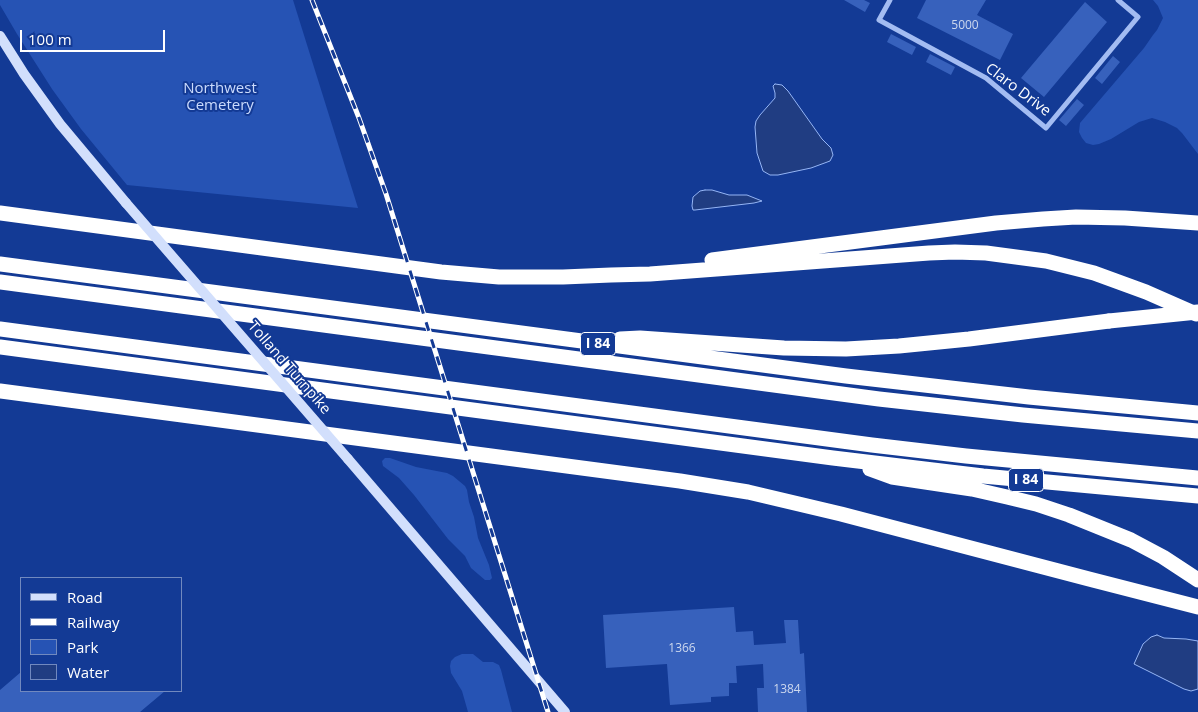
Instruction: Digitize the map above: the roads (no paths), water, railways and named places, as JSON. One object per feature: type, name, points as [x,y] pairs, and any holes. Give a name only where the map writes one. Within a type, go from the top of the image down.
[{"type":"highway","points":[[0,213],[460,274],[499,277],[540,278],[650,274],[928,253],[975,252],[1036,260],[1080,269],[1146,292],[1198,313]]},
{"type":"highway","points":[[611,275],[649,268],[1020,221],[1106,217],[1160,219],[1198,223]]},
{"type":"highway","name":"I 84","points":[[0,264],[930,386],[1198,413]]},
{"type":"highway","points":[[0,282],[879,399],[1023,415],[1198,431]]},
{"type":"highway","points":[[591,343],[640,338],[768,348],[855,348],[970,339],[1109,321],[1198,313]]},
{"type":"highway","points":[[0,329],[872,445],[1198,478]]},
{"type":"highway","name":"I 84","points":[[0,348],[855,461],[992,477],[1198,496]]},
{"type":"highway","points":[[0,390],[680,481],[748,492],[841,514],[1198,607]]},
{"type":"highway","points":[[855,461],[892,477],[1007,496],[1102,527],[1155,552],[1198,580]]},
{"type":"main road","name":"Tolland Turnpike","points":[[0,36],[56,119],[126,203],[565,712]]},
{"type":"street","name":"Claro Drive","points":[[890,0],[878,20],[986,78],[1046,128],[1138,17],[1118,0]]},
{"type":"water","points":[[775,84],[782,85],[788,91],[822,139],[831,148],[833,155],[830,161],[811,168],[778,175],[770,175],[763,171],[757,153],[755,127],[760,115],[775,98],[773,86]]},
{"type":"water","points":[[705,190],[729,195],[747,195],[762,201],[693,210],[693,197],[700,191]]},
{"type":"water","points":[[1157,635],[1164,638],[1198,641],[1198,689],[1191,691],[1184,689],[1134,664],[1143,644],[1151,637]]},
{"type":"railway","points":[[312,0],[359,118],[386,194],[548,712]]},
{"type":"park label","name":"Northwest Cemetery","points":[[220,98]]}]
